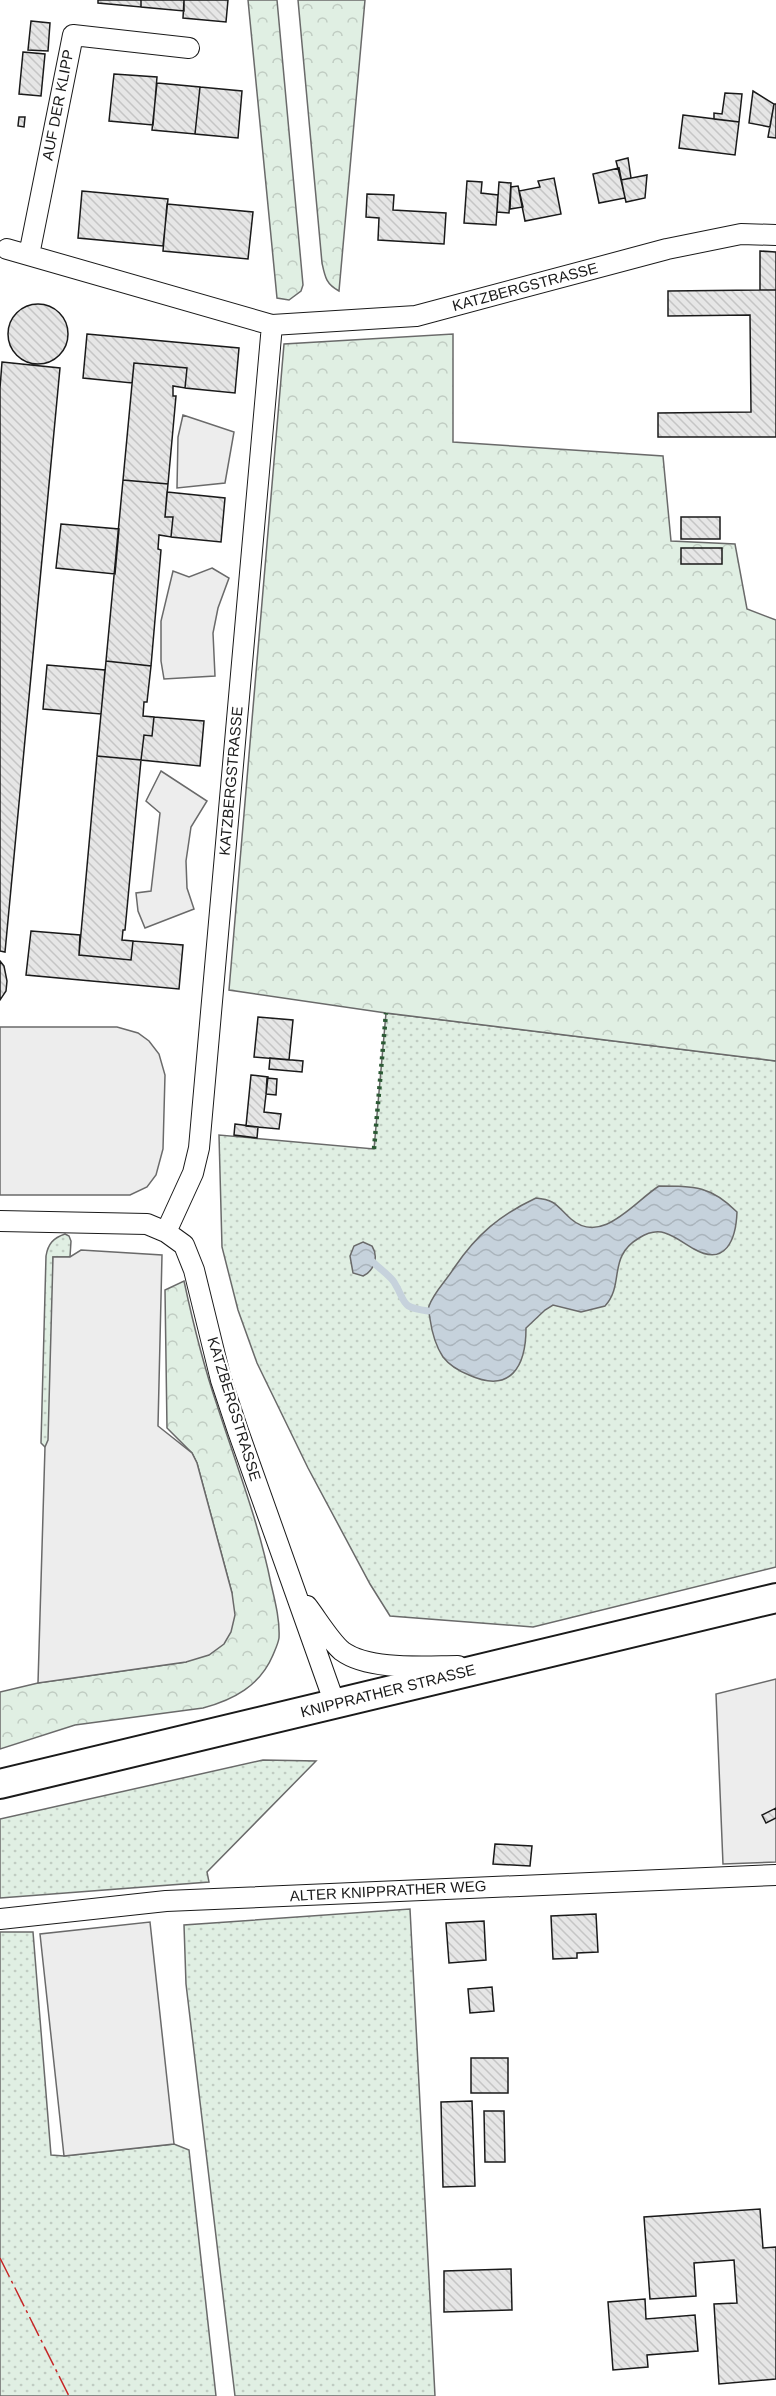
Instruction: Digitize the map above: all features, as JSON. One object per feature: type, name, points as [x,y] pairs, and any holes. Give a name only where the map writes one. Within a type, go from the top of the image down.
[{"type":"main road","name":"KNIPPRATHER STRASSE","points":[[0,1784],[776,1598]]},
{"type":"street","name":"AUF DER KLIPP","points":[[28,255],[73,35],[189,48]]},
{"type":"street","name":"KATZBERGSTRASSE","points":[[8,249],[272,325],[416,316],[667,249],[741,234],[776,235]]},
{"type":"street","name":"KATZBERGSTRASSE","points":[[166,1232],[193,1173],[199,1148],[272,325]]},
{"type":"street","name":"KATZBERGSTRASSE","points":[[0,1221],[147,1224],[166,1232],[184,1245],[194,1270],[225,1390],[335,1704]]},
{"type":"street","name":"KATZBERGSTRASSE","points":[[296,1593],[342,1651],[361,1659],[391,1665],[494,1665]]},
{"type":"street","name":"ALTER KNIPPRATHER WEG","points":[[0,1918],[166,1901],[776,1875]]},
{"type":"green space","points":[[248,0],[277,0],[303,285],[301,291],[289,300],[277,298]]},
{"type":"green space","points":[[298,0],[365,0],[339,291],[327,280],[322,263]]},
{"type":"green space","points":[[453,334],[453,442],[663,456],[671,541],[735,544],[747,609],[776,620],[776,1061],[386,1013],[229,990],[284,344]]},
{"type":"green space","points":[[386,1013],[776,1061],[776,1567],[533,1627],[390,1616],[370,1584],[308,1468],[257,1363],[238,1310],[222,1247],[219,1135],[374,1149]]},
{"type":"green space","points":[[65,1234],[71,1241],[70,1257],[53,1257],[59,1447],[45,1447],[41,1443],[46,1256],[52,1242]]},
{"type":"green space","points":[[184,1281],[207,1374],[247,1494],[266,1561],[278,1617],[279,1638],[276,1647],[261,1675],[244,1690],[225,1701],[203,1708],[75,1725],[0,1749],[0,1692],[38,1683],[186,1662],[232,1593],[197,1463],[192,1453],[167,1428],[165,1290]]},
{"type":"green space","points":[[263,1760],[316,1761],[207,1872],[209,1882],[0,1898],[0,1819]]},
{"type":"green space","points":[[410,1909],[435,2396],[235,2396],[186,1984],[184,1925]]},
{"type":"green space","points":[[0,1932],[33,1932],[51,2155],[64,2156],[174,2144],[189,2150],[216,2396],[0,2396]]},
{"type":"shaded area","points":[[183,415],[234,432],[225,483],[177,488],[178,437]]},
{"type":"shaded area","points":[[212,568],[229,578],[218,608],[213,633],[215,676],[164,679],[161,661],[161,621],[173,571],[189,577]]},
{"type":"shaded area","points":[[161,771],[207,801],[191,827],[186,861],[187,888],[194,909],[145,928],[138,911],[136,893],[151,891],[160,813],[146,801]]},
{"type":"shaded area","points":[[0,1027],[117,1027],[138,1033],[149,1041],[159,1054],[165,1075],[163,1149],[156,1175],[147,1187],[130,1195],[0,1195]]},
{"type":"shaded area","points":[[81,1250],[162,1255],[158,1426],[192,1453],[197,1463],[232,1593],[235,1615],[231,1632],[224,1644],[209,1655],[186,1662],[38,1683],[53,1257],[70,1257]]},
{"type":"shaded area","points":[[776,1679],[776,1862],[723,1864],[716,1694]]},
{"type":"shaded area","points":[[150,1922],[174,2144],[64,2156],[40,1934]]},
{"type":"water","points":[[659,1186],[702,1189],[728,1203],[737,1212],[734,1232],[727,1247],[714,1255],[705,1254],[662,1232],[652,1232],[639,1238],[629,1245],[619,1262],[614,1289],[605,1306],[581,1312],[553,1305],[545,1310],[526,1328],[523,1354],[519,1365],[505,1378],[496,1381],[484,1380],[469,1375],[458,1370],[443,1357],[433,1334],[428,1311],[431,1301],[471,1245],[500,1219],[536,1198],[553,1202],[571,1219],[583,1226],[594,1227],[618,1218]]},
{"type":"water","points":[[363,1242],[372,1246],[375,1259],[370,1271],[363,1276],[353,1273],[350,1256],[354,1246]]},
{"type":"building","points":[[98,0],[141,0],[141,7],[98,3]]},
{"type":"building","points":[[141,0],[184,0],[184,11],[141,7]]},
{"type":"building","points":[[184,0],[228,0],[226,22],[183,18]]},
{"type":"building","points":[[31,21],[50,23],[48,51],[28,50]]},
{"type":"building","points":[[23,52],[45,54],[41,96],[19,94]]},
{"type":"building","points":[[114,74],[157,77],[153,125],[109,121]]},
{"type":"building","points":[[157,83],[200,87],[195,134],[152,130]]},
{"type":"building","points":[[200,87],[242,91],[238,138],[195,134]]},
{"type":"building","points":[[753,91],[774,104],[770,127],[749,123]]},
{"type":"building","points":[[725,93],[742,94],[739,122],[714,119],[714,113],[722,114]]},
{"type":"building","points":[[774,104],[776,104],[776,138],[768,137]]},
{"type":"building","points":[[683,115],[739,122],[735,155],[679,148]]},
{"type":"building","points":[[19,117],[25,117],[24,127],[18,126]]},
{"type":"building","points":[[628,158],[631,178],[621,180],[616,161]]},
{"type":"building","points":[[619,168],[625,198],[599,203],[593,174]]},
{"type":"building","points":[[647,175],[645,198],[626,202],[621,180]]},
{"type":"building","points":[[554,178],[561,214],[525,221],[519,191],[540,187],[538,181]]},
{"type":"building","points":[[467,181],[482,182],[481,193],[498,195],[496,225],[464,223]]},
{"type":"building","points":[[499,182],[511,183],[509,213],[497,212]]},
{"type":"building","points":[[518,186],[523,207],[510,209],[511,187]]},
{"type":"building","points":[[82,191],[168,199],[163,246],[78,238]]},
{"type":"building","points":[[367,194],[394,195],[393,210],[446,213],[444,244],[378,240],[379,218],[366,217]]},
{"type":"building","points":[[167,204],[253,212],[248,259],[163,251]]},
{"type":"building","points":[[760,251],[776,252],[776,290],[760,290]]},
{"type":"building","points":[[776,290],[776,437],[658,437],[658,413],[751,412],[750,315],[668,316],[668,291]]},
{"type":"building","points":[[38,304],[55,309],[63,317],[68,334],[63,351],[55,359],[38,364],[21,359],[13,351],[8,334],[13,317],[21,309]]},
{"type":"building","points":[[87,334],[239,348],[235,393],[185,388],[187,368],[134,363],[132,383],[83,378]]},
{"type":"building","points":[[2,362],[60,368],[5,952],[0,951],[0,388]]},
{"type":"building","points":[[134,363],[187,368],[185,388],[173,386],[173,396],[176,396],[168,484],[123,480]]},
{"type":"building","points":[[123,480],[168,484],[165,517],[173,517],[171,537],[159,535],[158,549],[161,550],[151,666],[106,661]]},
{"type":"building","points":[[167,492],[225,498],[221,542],[171,537],[173,517],[165,517]]},
{"type":"building","points":[[681,517],[720,517],[720,539],[681,539]]},
{"type":"building","points":[[61,524],[119,529],[115,574],[56,568]]},
{"type":"building","points":[[681,548],[722,548],[722,564],[681,564]]},
{"type":"building","points":[[106,661],[151,666],[143,716],[154,717],[152,736],[144,735],[141,760],[97,756]]},
{"type":"building","points":[[47,665],[105,670],[101,714],[43,709]]},
{"type":"building","points":[[154,717],[204,721],[200,766],[141,760],[144,735],[152,736]]},
{"type":"building","points":[[97,756],[141,760],[125,930],[123,930],[122,940],[133,941],[131,960],[79,955]]},
{"type":"building","points":[[31,931],[80,935],[79,955],[131,960],[133,941],[183,945],[179,989],[26,975]]},
{"type":"building","points":[[0,961],[4,966],[7,981],[6,991],[0,1000]]},
{"type":"building","points":[[258,1017],[293,1020],[289,1060],[254,1057]]},
{"type":"building","points":[[270,1058],[303,1061],[302,1072],[269,1069]]},
{"type":"building","points":[[251,1075],[268,1077],[264,1112],[281,1114],[279,1129],[246,1126]]},
{"type":"building","points":[[267,1078],[277,1079],[276,1095],[266,1094]]},
{"type":"building","points":[[235,1124],[258,1127],[257,1138],[234,1135]]},
{"type":"building","points":[[776,1808],[776,1818],[766,1823],[762,1815]]},
{"type":"building","points":[[495,1844],[532,1846],[530,1866],[493,1864]]},
{"type":"building","points":[[596,1914],[598,1952],[577,1953],[577,1958],[553,1959],[551,1916]]},
{"type":"building","points":[[484,1921],[486,1960],[449,1963],[446,1923]]},
{"type":"building","points":[[492,1987],[494,2011],[470,2013],[468,1989]]},
{"type":"building","points":[[471,2058],[508,2058],[508,2093],[471,2093]]},
{"type":"building","points":[[472,2101],[475,2186],[443,2187],[441,2102]]},
{"type":"building","points":[[484,2111],[504,2111],[505,2162],[485,2162]]},
{"type":"building","points":[[760,2209],[763,2248],[776,2247],[776,2379],[719,2384],[714,2304],[737,2303],[734,2260],[694,2263],[696,2296],[650,2299],[644,2217]]},
{"type":"building","points":[[511,2269],[512,2310],[444,2312],[444,2271]]},
{"type":"building","points":[[645,2299],[646,2319],[695,2315],[698,2351],[647,2355],[648,2367],[613,2370],[608,2302]]},
{"type":"waterway","points":[[373,1262],[392,1279],[408,1306],[428,1311]]},
{"type":"hedge","points":[[374,1149],[386,1013]]},
{"type":"power","points":[[0,2258],[69,2396]]}]
